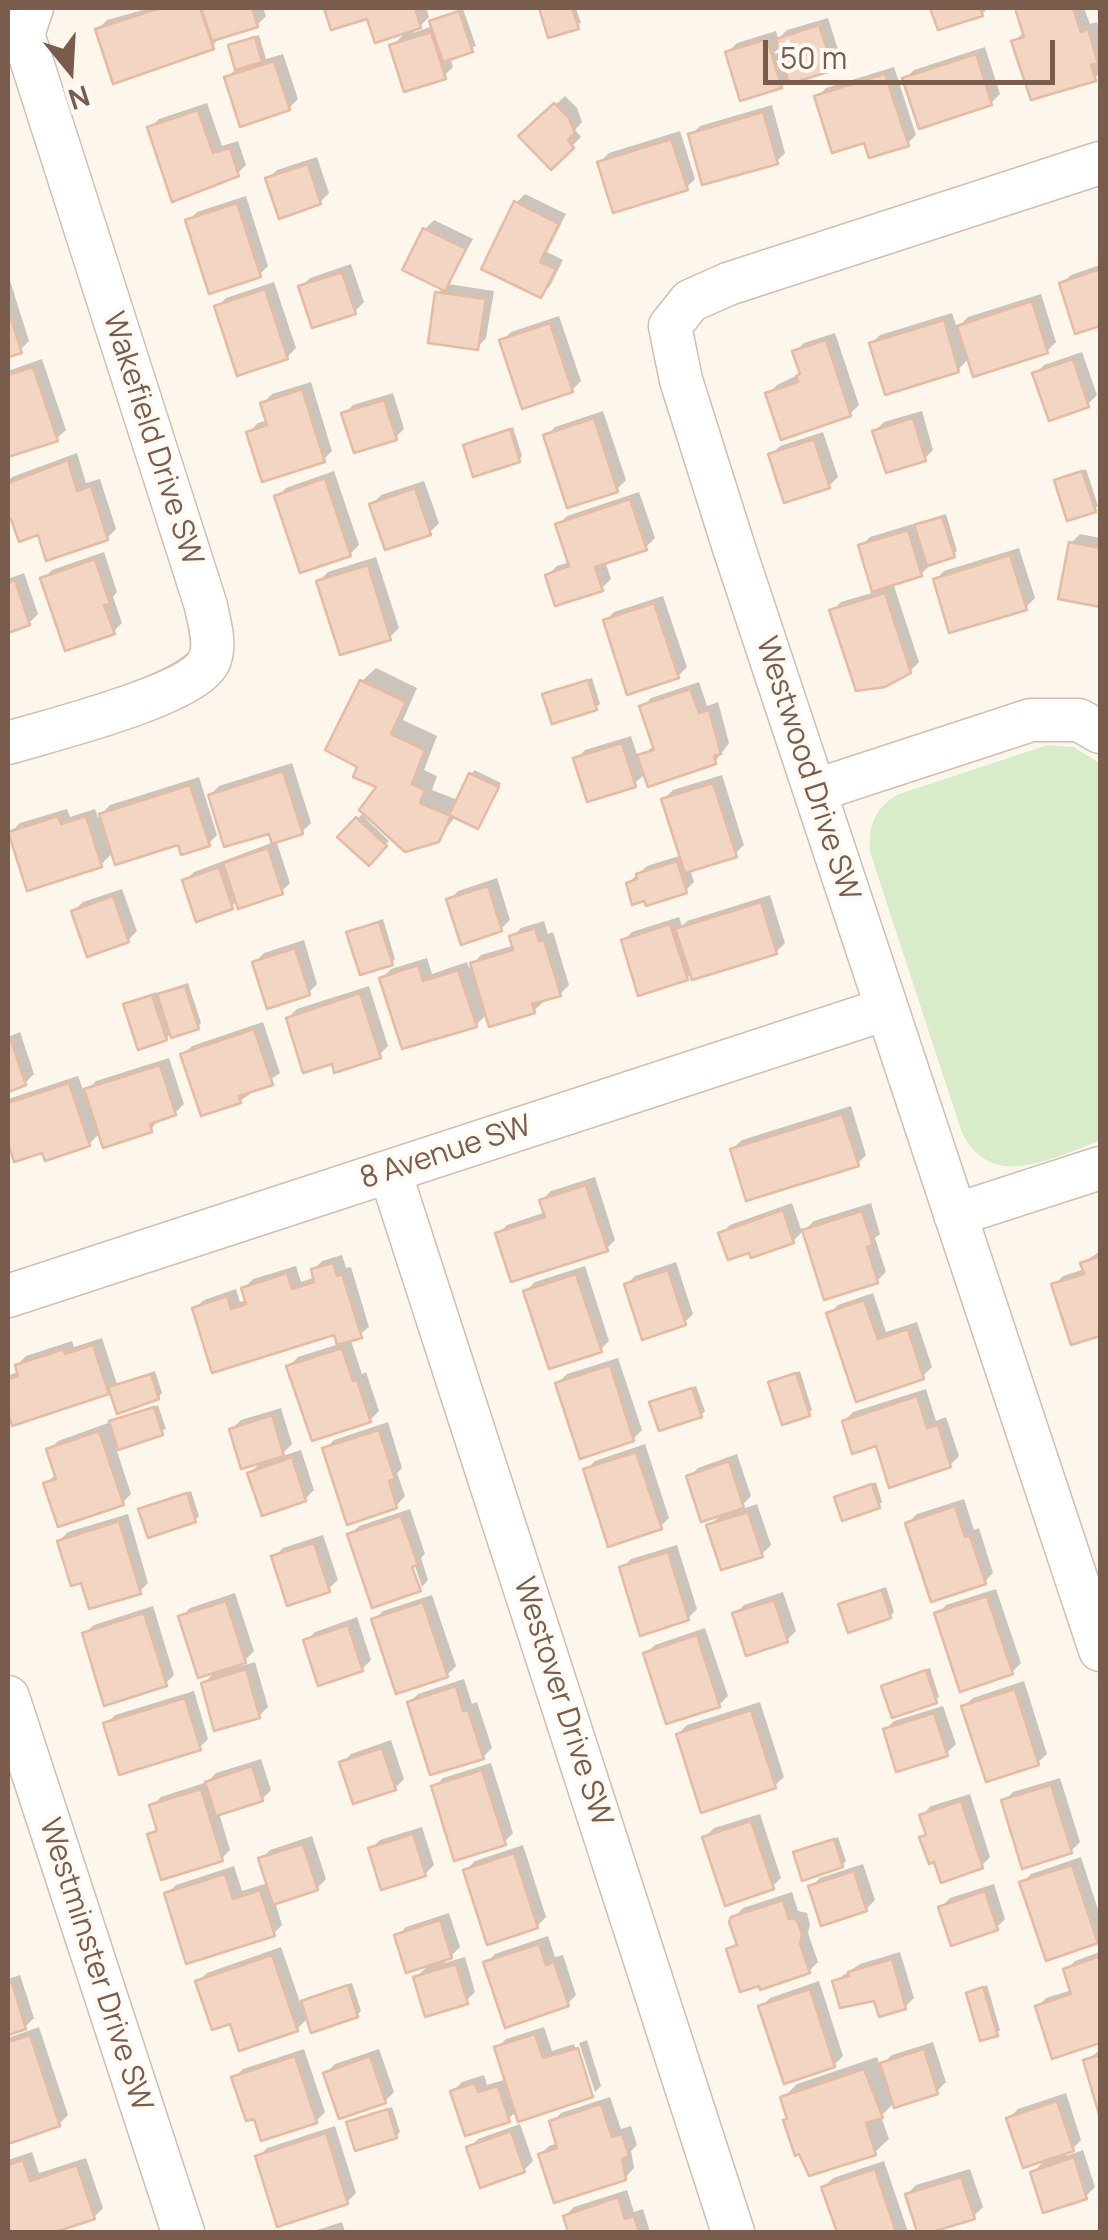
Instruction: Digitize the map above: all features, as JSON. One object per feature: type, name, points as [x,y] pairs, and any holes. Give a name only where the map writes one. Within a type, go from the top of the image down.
[{"type":"street","name":"Wakefield Drive SW","points":[[8,744],[162,695],[192,680],[210,662],[213,640],[206,606],[23,34],[32,8]]},
{"type":"street","name":"Westwood Drive SW","points":[[1100,163],[728,284],[690,301],[670,326],[677,367],[698,436],[1100,1650]]},
{"type":"street","points":[[816,790],[1031,720],[1079,720],[1100,732]]},
{"type":"street","name":"8 Avenue SW","points":[[8,1296],[886,1010]]},
{"type":"street","points":[[955,1215],[1100,1168]]},
{"type":"street","name":"Westover Drive SW","points":[[390,1172],[734,2232]]},
{"type":"street","name":"Westminster Drive SW","points":[[8,1697],[183,2232]]},
{"type":"green space","points":[[1048,745],[1073,747],[1100,763],[1100,1141],[1025,1166],[1007,1166],[990,1162],[975,1151],[962,1133],[870,852],[870,833],[879,811],[899,794]]},
{"type":"building","points":[[160,8],[200,8],[214,49],[113,84],[95,29]]},
{"type":"building","points":[[201,8],[252,8],[258,27],[212,41]]},
{"type":"building","points":[[324,8],[415,8],[421,28],[375,43],[367,19],[331,30]]},
{"type":"building","points":[[539,8],[572,8],[579,29],[548,38]]},
{"type":"building","points":[[930,8],[980,8],[983,16],[938,30]]},
{"type":"building","points":[[1015,8],[1073,8],[1081,32],[1088,29],[1098,63],[1091,65],[1096,81],[1031,100],[1011,41],[1024,37]]},
{"type":"building","points":[[459,11],[473,52],[443,62],[429,21]]},
{"type":"building","points":[[819,25],[834,70],[789,84],[776,39]]},
{"type":"building","points":[[431,32],[446,79],[404,92],[389,45]]},
{"type":"building","points":[[255,37],[262,62],[235,70],[228,45]]},
{"type":"building","points":[[767,39],[782,88],[740,101],[725,52]]},
{"type":"building","points":[[976,54],[992,105],[919,129],[902,78]]},
{"type":"building","points":[[274,61],[290,110],[240,127],[224,77]]},
{"type":"building","points":[[885,74],[909,146],[869,158],[864,143],[832,153],[814,96]]},
{"type":"building","points":[[554,103],[569,118],[575,133],[568,140],[574,148],[551,170],[518,136]]},
{"type":"building","points":[[198,110],[213,153],[230,148],[239,176],[172,202],[147,127]]},
{"type":"building","points":[[763,112],[778,164],[702,185],[688,134]]},
{"type":"building","points":[[671,139],[688,190],[613,213],[597,162]]},
{"type":"building","points":[[308,164],[321,204],[279,219],[265,178]]},
{"type":"building","points":[[514,201],[559,224],[540,262],[556,269],[541,298],[481,269]]},
{"type":"building","points":[[237,203],[261,277],[209,294],[185,220]]},
{"type":"building","points":[[423,228],[466,249],[445,291],[402,270]]},
{"type":"building","points":[[1100,269],[1100,326],[1075,334],[1059,283]]},
{"type":"building","points":[[342,272],[356,314],[312,328],[298,286]]},
{"type":"building","points":[[265,289],[288,359],[237,376],[214,306]]},
{"type":"building","points":[[435,292],[486,299],[478,350],[428,343]]},
{"type":"building","points":[[1032,301],[1048,353],[973,377],[957,326]]},
{"type":"building","points":[[8,309],[22,353],[8,357]]},
{"type":"building","points":[[944,320],[959,372],[885,395],[869,343]]},
{"type":"building","points":[[550,323],[573,392],[522,409],[499,340]]},
{"type":"building","points":[[826,340],[851,416],[781,440],[765,393],[798,382],[796,376],[800,374],[792,351]]},
{"type":"building","points":[[1073,359],[1089,407],[1049,421],[1032,373]]},
{"type":"building","points":[[33,367],[58,441],[8,457],[8,375]]},
{"type":"building","points":[[302,389],[325,462],[262,482],[246,432],[267,425],[260,403]]},
{"type":"building","points":[[384,400],[397,440],[354,453],[341,413]]},
{"type":"building","points":[[594,418],[618,492],[567,508],[543,435]]},
{"type":"building","points":[[913,418],[926,461],[886,473],[872,431]]},
{"type":"building","points":[[510,429],[520,462],[473,477],[463,445]]},
{"type":"building","points":[[814,439],[830,488],[784,503],[768,454]]},
{"type":"building","points":[[68,460],[77,491],[91,486],[108,540],[46,561],[38,535],[19,542],[11,519],[8,520],[8,483]]},
{"type":"building","points":[[1082,471],[1096,512],[1067,521],[1054,480]]},
{"type":"building","points":[[325,478],[351,556],[300,573],[274,496]]},
{"type":"building","points":[[415,488],[431,535],[385,550],[369,504]]},
{"type":"building","points":[[630,499],[647,550],[595,567],[603,591],[555,606],[545,575],[569,566],[555,524]]},
{"type":"building","points":[[942,517],[955,557],[927,566],[914,525]]},
{"type":"building","points":[[908,530],[922,576],[872,592],[858,545]]},
{"type":"building","points":[[1069,542],[1100,548],[1100,607],[1058,599]]},
{"type":"building","points":[[1010,555],[1027,610],[949,633],[933,579]]},
{"type":"building","points":[[95,559],[110,604],[104,605],[115,634],[65,651],[40,578]]},
{"type":"building","points":[[368,565],[391,640],[340,655],[316,581]]},
{"type":"building","points":[[15,580],[30,625],[8,633],[8,583]]},
{"type":"building","points":[[885,593],[911,673],[885,687],[856,691],[829,610]]},
{"type":"building","points":[[654,603],[679,678],[627,695],[603,620]]},
{"type":"building","points":[[360,680],[406,702],[391,734],[425,750],[412,784],[425,790],[420,803],[451,816],[439,842],[405,852],[359,810],[376,787],[353,777],[357,767],[325,750]]},
{"type":"building","points":[[588,680],[597,710],[552,724],[542,694]]},
{"type":"building","points":[[690,689],[699,713],[709,710],[721,754],[714,756],[716,764],[648,787],[637,755],[654,750],[639,706]]},
{"type":"building","points":[[622,743],[636,787],[587,802],[573,758]]},
{"type":"building","points":[[283,771],[303,834],[272,844],[269,834],[224,847],[208,795]]},
{"type":"building","points":[[469,773],[499,787],[478,829],[449,815]]},
{"type":"building","points":[[713,783],[737,857],[685,873],[661,799]]},
{"type":"building","points":[[190,785],[210,846],[181,855],[178,845],[115,865],[99,814]]},
{"type":"building","points":[[58,816],[61,824],[86,816],[102,867],[27,891],[8,832]]},
{"type":"building","points":[[356,817],[387,846],[369,866],[337,837]]},
{"type":"building","points":[[268,848],[283,894],[238,909],[223,863]]},
{"type":"building","points":[[677,861],[687,893],[646,906],[644,901],[632,905],[626,883],[637,879],[636,874]]},
{"type":"building","points":[[219,867],[233,909],[196,922],[182,880]]},
{"type":"building","points":[[488,886],[502,931],[461,945],[446,899]]},
{"type":"building","points":[[113,896],[129,942],[87,957],[71,911]]},
{"type":"building","points":[[761,902],[777,954],[692,980],[675,929]]},
{"type":"building","points":[[379,922],[393,965],[360,975],[346,932]]},
{"type":"building","points":[[670,924],[688,980],[638,996],[621,940]]},
{"type":"building","points":[[535,928],[539,941],[544,940],[561,996],[532,1004],[535,1013],[489,1027],[470,963],[513,950],[509,936]]},
{"type":"building","points":[[295,948],[310,995],[267,1009],[252,962]]},
{"type":"building","points":[[418,965],[423,981],[458,970],[477,1027],[402,1049],[379,978]]},
{"type":"building","points":[[185,986],[199,1029],[171,1038],[157,994]]},
{"type":"building","points":[[360,993],[381,1058],[334,1073],[332,1064],[303,1073],[286,1018]]},
{"type":"building","points":[[152,995],[167,1040],[138,1050],[123,1004]]},
{"type":"building","points":[[254,1029],[273,1085],[239,1096],[241,1103],[201,1116],[180,1054]]},
{"type":"building","points":[[11,1040],[26,1085],[8,1092],[8,1041]]},
{"type":"building","points":[[160,1065],[176,1115],[150,1124],[152,1132],[103,1148],[84,1089]]},
{"type":"building","points":[[69,1083],[90,1146],[45,1161],[42,1153],[14,1162],[8,1143],[8,1103]]},
{"type":"building","points":[[842,1114],[859,1166],[746,1201],[730,1149]]},
{"type":"building","points":[[586,1185],[608,1251],[511,1282],[495,1233],[545,1217],[539,1200]]},
{"type":"building","points":[[783,1210],[794,1243],[751,1258],[749,1253],[728,1260],[718,1233]]},
{"type":"building","points":[[862,1211],[873,1245],[867,1247],[878,1283],[824,1300],[802,1230]]},
{"type":"building","points":[[1100,1256],[1100,1336],[1071,1345],[1051,1284],[1084,1274],[1080,1263]]},
{"type":"building","points":[[333,1263],[337,1276],[342,1274],[362,1338],[337,1345],[334,1335],[212,1373],[192,1308],[227,1296],[231,1309],[246,1304],[241,1288],[287,1273],[292,1289],[314,1282],[311,1269]]},
{"type":"building","points":[[668,1270],[686,1325],[642,1340],[624,1284]]},
{"type":"building","points":[[576,1274],[602,1352],[549,1369],[523,1291]]},
{"type":"building","points":[[864,1300],[878,1339],[908,1329],[924,1379],[856,1402],[826,1313]]},
{"type":"building","points":[[93,1345],[109,1394],[12,1426],[8,1379],[18,1376],[15,1365],[64,1349],[65,1354]]},
{"type":"building","points":[[342,1348],[371,1422],[312,1441],[286,1366]]},
{"type":"building","points":[[610,1365],[634,1441],[580,1459],[555,1383]]},
{"type":"building","points":[[796,1373],[810,1416],[782,1425],[768,1382]]},
{"type":"building","points":[[151,1374],[159,1399],[117,1414],[108,1387]]},
{"type":"building","points":[[692,1388],[702,1417],[659,1431],[649,1402]]},
{"type":"building","points":[[917,1396],[927,1428],[938,1425],[951,1467],[889,1488],[876,1446],[852,1454],[842,1421]]},
{"type":"building","points":[[154,1407],[163,1435],[118,1450],[109,1421]]},
{"type":"building","points":[[272,1415],[284,1456],[241,1469],[229,1429]]},
{"type":"building","points":[[379,1430],[395,1479],[389,1481],[397,1508],[347,1525],[322,1448]]},
{"type":"building","points":[[99,1431],[124,1505],[58,1527],[43,1483],[56,1479],[46,1449]]},
{"type":"building","points":[[636,1452],[662,1529],[608,1547],[583,1469]]},
{"type":"building","points":[[292,1457],[306,1501],[262,1516],[247,1473]]},
{"type":"building","points":[[729,1461],[744,1508],[701,1522],[686,1476]]},
{"type":"building","points":[[872,1484],[880,1508],[842,1521],[834,1497]]},
{"type":"building","points":[[187,1493],[196,1522],[148,1538],[138,1509]]},
{"type":"building","points":[[955,1506],[986,1584],[931,1602],[905,1523]]},
{"type":"building","points":[[748,1512],[763,1557],[721,1570],[706,1525]]},
{"type":"building","points":[[401,1516],[418,1565],[412,1567],[421,1591],[372,1608],[347,1534]]},
{"type":"building","points":[[119,1521],[141,1594],[89,1609],[81,1583],[71,1586],[57,1541]]},
{"type":"building","points":[[314,1543],[330,1592],[287,1606],[271,1556]]},
{"type":"building","points":[[668,1552],[689,1620],[640,1636],[619,1567]]},
{"type":"building","points":[[882,1590],[891,1618],[848,1633],[838,1604]]},
{"type":"building","points":[[987,1596],[1013,1674],[960,1692],[934,1613]]},
{"type":"building","points":[[774,1600],[788,1642],[746,1656],[732,1613]]},
{"type":"building","points":[[226,1601],[246,1663],[198,1678],[178,1616]]},
{"type":"building","points":[[423,1602],[448,1677],[396,1694],[371,1619]]},
{"type":"building","points":[[144,1613],[167,1686],[104,1706],[82,1633]]},
{"type":"building","points":[[348,1625],[363,1671],[318,1686],[303,1640]]},
{"type":"building","points":[[697,1635],[720,1707],[666,1724],[643,1653]]},
{"type":"building","points":[[246,1669],[260,1718],[214,1731],[201,1683]]},
{"type":"building","points":[[926,1670],[937,1703],[892,1718],[881,1686]]},
{"type":"building","points":[[456,1686],[484,1759],[430,1775],[407,1702]]},
{"type":"building","points":[[1015,1689],[1039,1765],[986,1782],[961,1706]]},
{"type":"building","points":[[185,1698],[201,1750],[119,1775],[103,1723]]},
{"type":"building","points":[[751,1710],[776,1788],[701,1813],[676,1734]]},
{"type":"building","points":[[934,1713],[948,1756],[896,1772],[883,1729]]},
{"type":"building","points":[[382,1748],[396,1790],[353,1804],[339,1762]]},
{"type":"building","points":[[252,1766],[263,1801],[216,1816],[205,1782]]},
{"type":"building","points":[[482,1770],[506,1845],[454,1861],[431,1786]]},
{"type":"building","points":[[1051,1785],[1072,1853],[1022,1869],[1001,1800]]},
{"type":"building","points":[[201,1789],[223,1861],[161,1880],[147,1834],[157,1831],[149,1805]]},
{"type":"building","points":[[961,1801],[983,1868],[941,1883],[919,1837],[926,1835],[919,1815]]},
{"type":"building","points":[[751,1821],[774,1889],[725,1906],[702,1837]]},
{"type":"building","points":[[413,1834],[426,1876],[381,1890],[368,1848]]},
{"type":"building","points":[[834,1839],[843,1867],[802,1881],[793,1852]]},
{"type":"building","points":[[303,1844],[318,1890],[273,1905],[258,1858]]},
{"type":"building","points":[[514,1853],[538,1928],[487,1945],[463,1870]]},
{"type":"building","points":[[1072,1865],[1098,1943],[1046,1961],[1019,1882]]},
{"type":"building","points":[[854,1871],[867,1911],[821,1926],[808,1886]]},
{"type":"building","points":[[225,1874],[233,1899],[260,1890],[275,1936],[186,1964],[164,1893]]},
{"type":"building","points":[[985,1891],[998,1930],[951,1946],[938,1907]]},
{"type":"building","points":[[783,1900],[789,1919],[798,1922],[810,1973],[760,1990],[759,1986],[740,1992],[726,1949],[737,1945],[729,1922],[731,1917]]},
{"type":"building","points":[[440,1920],[452,1958],[406,1973],[394,1935]]},
{"type":"building","points":[[539,1944],[546,1965],[554,1962],[569,2006],[505,2028],[483,1962]]},
{"type":"building","points":[[272,1955],[298,2031],[239,2051],[230,2024],[212,2030],[195,1981]]},
{"type":"building","points":[[1100,1956],[1100,2043],[1052,2059],[1035,2006],[1071,1994],[1063,1969]]},
{"type":"building","points":[[892,1959],[906,2009],[879,2017],[874,2001],[840,2008],[832,1981]]},
{"type":"building","points":[[456,1964],[468,2004],[425,2017],[413,1977]]},
{"type":"building","points":[[12,1983],[26,2029],[8,2035],[8,1984]]},
{"type":"building","points":[[348,1985],[358,2017],[311,2033],[301,2001]]},
{"type":"building","points":[[983,1987],[998,2036],[980,2041],[966,1993]]},
{"type":"building","points":[[810,1989],[835,2067],[784,2084],[758,2006]]},
{"type":"building","points":[[535,2034],[543,2058],[578,2048],[593,2097],[518,2122],[494,2047]]},
{"type":"building","points":[[30,2035],[60,2126],[8,2144],[8,2042]]},
{"type":"building","points":[[924,2049],[938,2094],[894,2108],[880,2063]]},
{"type":"building","points":[[1100,2055],[1100,2118],[1083,2060]]},
{"type":"building","points":[[295,2056],[317,2123],[261,2141],[254,2119],[246,2121],[231,2077]]},
{"type":"building","points":[[370,2056],[386,2103],[339,2119],[323,2073]]},
{"type":"building","points":[[864,2069],[883,2118],[866,2123],[876,2155],[809,2176],[799,2154],[795,2156],[780,2097]]},
{"type":"building","points":[[475,2083],[478,2092],[498,2086],[510,2122],[465,2136],[450,2091]]},
{"type":"building","points":[[1057,2101],[1074,2151],[1023,2168],[1006,2118]]},
{"type":"building","points":[[601,2104],[612,2137],[622,2134],[629,2156],[622,2159],[626,2180],[554,2203],[538,2154],[557,2148],[549,2121]]},
{"type":"building","points":[[388,2109],[397,2138],[355,2151],[346,2122]]},
{"type":"building","points":[[511,2131],[525,2172],[480,2188],[466,2147]]},
{"type":"building","points":[[326,2133],[348,2204],[277,2227],[255,2156]]},
{"type":"building","points":[[1074,2157],[1087,2199],[1043,2213],[1030,2172]]},
{"type":"building","points":[[23,2160],[30,2181],[77,2165],[95,2219],[55,2232],[8,2232],[8,2165]]},
{"type":"building","points":[[875,2169],[896,2232],[837,2232],[821,2187]]},
{"type":"building","points":[[961,2177],[975,2219],[932,2232],[917,2232],[905,2194]]},
{"type":"building","points":[[618,2197],[625,2219],[634,2216],[639,2232],[568,2232],[563,2216]]}]
